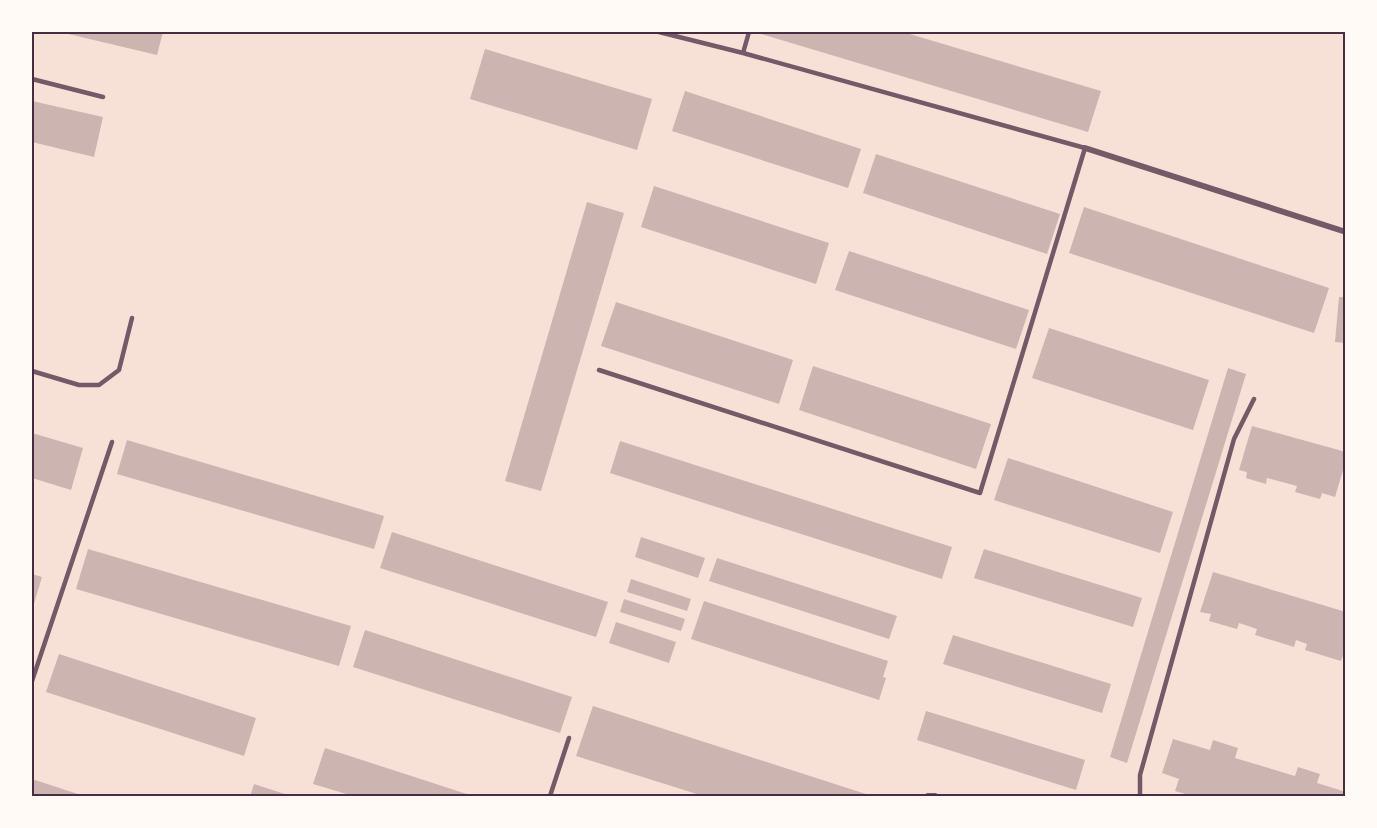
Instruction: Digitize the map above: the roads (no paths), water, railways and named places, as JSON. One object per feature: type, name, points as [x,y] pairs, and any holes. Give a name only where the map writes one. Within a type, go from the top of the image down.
[{"type":"street","points":[[1085,148],[1346,232]]},
{"type":"street","points":[[928,796],[935,796]]},
{"type":"lane","points":[[599,369],[980,493],[1085,148],[743,52],[659,32]]},
{"type":"lane","points":[[743,52],[749,32]]},
{"type":"lane","points":[[32,79],[103,97]]},
{"type":"lane","points":[[32,371],[79,385],[99,385],[119,370],[132,318]]},
{"type":"lane","points":[[1140,796],[1140,775],[1234,439],[1254,399]]},
{"type":"lane","points":[[32,681],[112,442]]},
{"type":"lane","points":[[550,796],[569,738]]}]
